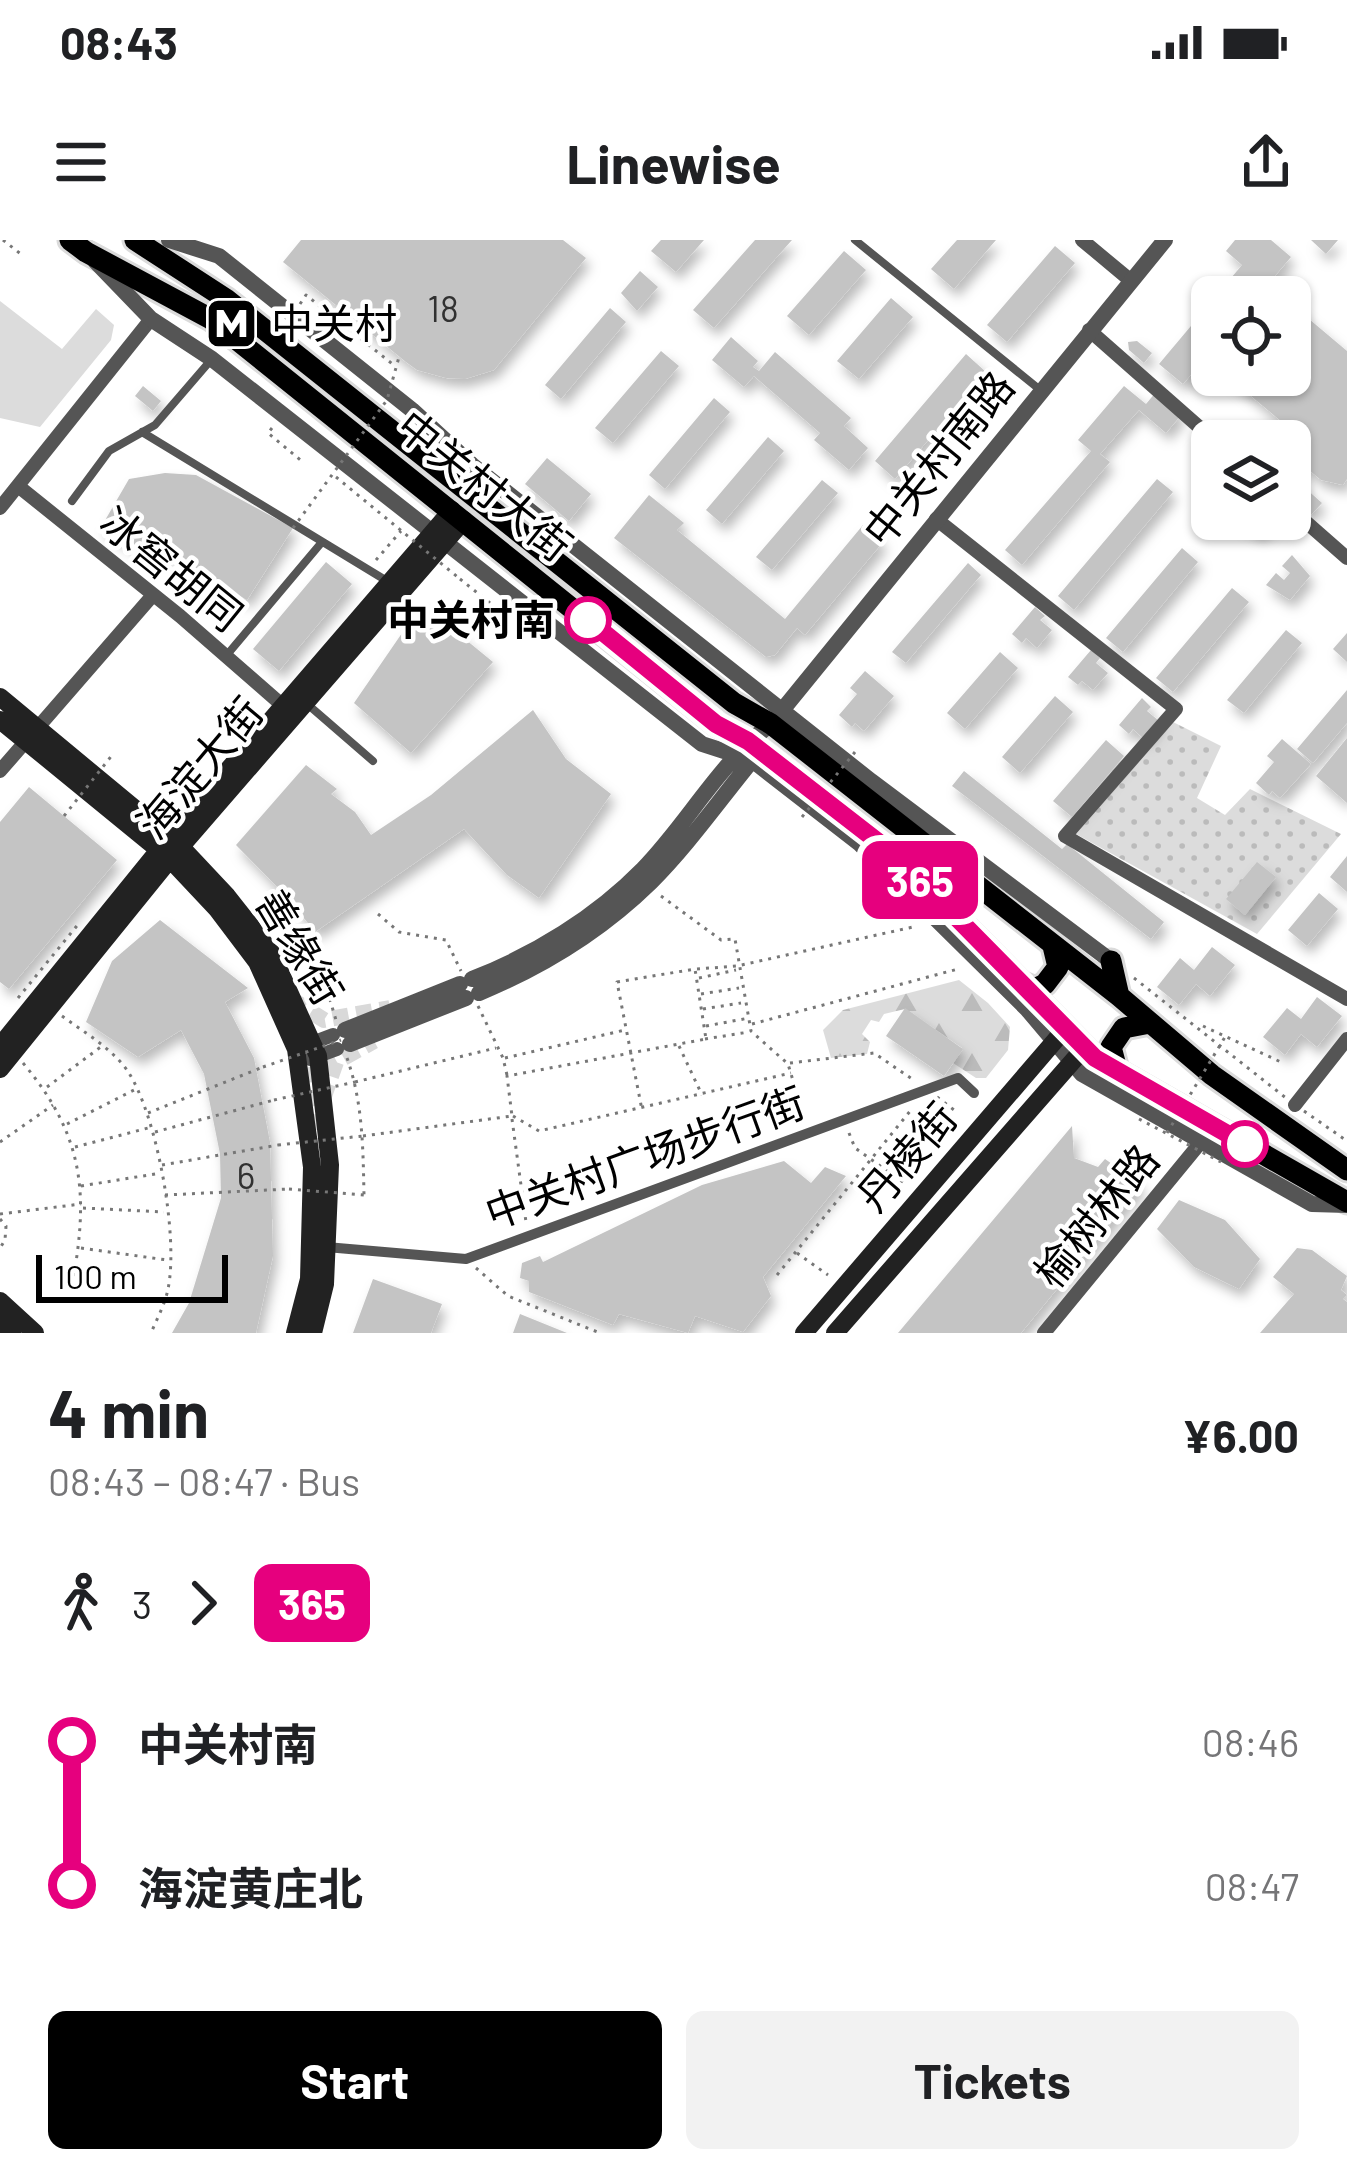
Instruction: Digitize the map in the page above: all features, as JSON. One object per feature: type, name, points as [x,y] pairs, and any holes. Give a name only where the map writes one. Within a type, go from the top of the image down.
[{"type":"main road","name":"中关村大街","points":[[135,240],[226,299],[734,703],[777,717],[1212,1075],[1347,1170]]},
{"type":"main road","name":"中关村大街","points":[[78,246],[211,320],[749,752],[895,855],[1022,983],[1078,1053],[1117,1070],[1347,1203]]},
{"type":"main road","points":[[457,483],[472,465]]},
{"type":"main road","name":"海淀大街","points":[[0,1046],[304,701],[458,515]]},
{"type":"main road","name":"海淀大街","points":[[0,1069],[282,705],[389,582],[438,538]]},
{"type":"main road","name":"善缘街","points":[[0,697],[30,734],[227,896],[271,952],[327,1043],[330,1165],[325,1284],[313,1333]]},
{"type":"main road","name":"善缘街","points":[[0,720],[30,734]]},
{"type":"main road","points":[[1022,983],[1035,989],[1054,976],[1058,967],[1053,946]]},
{"type":"main road","points":[[1111,961],[1119,996]]},
{"type":"main road","points":[[1117,1070],[1111,1047],[1124,1028],[1150,1022]]},
{"type":"main road","name":"丹棱街","points":[[803,1333],[1060,1034]]},
{"type":"main road","name":"善缘街","points":[[295,1333],[309,1279],[312,1167],[327,1043]]},
{"type":"main road","name":"丹棱街","points":[[835,1333],[1078,1053]]},
{"type":"main road","points":[[0,1301],[34,1333]]},
{"type":"main road","points":[[0,1322],[12,1333]]},
{"type":"street","name":"中关村大街","points":[[170,240],[219,256],[412,410],[777,717],[1111,961]]},
{"type":"street","points":[[1082,240],[1130,280]]},
{"type":"street","name":"中关村南路","points":[[749,752],[1165,240]]},
{"type":"street","points":[[78,246],[151,319],[212,359],[702,744],[749,752]]},
{"type":"street","points":[[0,508],[151,319]]},
{"type":"street","points":[[1089,330],[1191,421]]},
{"type":"street","name":"冰窖胡同","points":[[17,486],[282,705]]},
{"type":"street","points":[[936,520],[1176,709],[1065,836],[1347,999]]},
{"type":"street","points":[[1311,526],[1347,558]]},
{"type":"street","points":[[0,771],[153,595]]},
{"type":"street","points":[[282,705],[304,701]]},
{"type":"street","name":"中关村大街","points":[[749,752],[887,869],[1060,1034]]},
{"type":"street","points":[[327,1043],[540,965],[610,917],[647,886],[749,752]]},
{"type":"street","points":[[469,989],[600,906],[642,869],[749,752]]},
{"type":"street","points":[[1295,1105],[1347,1039]]},
{"type":"street","name":"中关村大街","points":[[1078,1053],[1082,1075],[1312,1204],[1347,1203]]},
{"type":"street","name":"中关村广场步行街","points":[[326,1247],[466,1258],[958,1078],[974,1093]]},
{"type":"street","name":"榆树林路","points":[[1044,1333],[1201,1142]]},
{"type":"lane","points":[[855,240],[1040,390]]},
{"type":"lane","points":[[72,501],[109,451],[154,425],[212,359]]},
{"type":"lane","points":[[142,433],[389,582]]},
{"type":"lane","points":[[226,656],[322,542]]},
{"type":"lane","points":[[304,701],[373,761]]},
{"type":"path","points":[[3,240],[22,255]]},
{"type":"path","points":[[312,314],[300,304],[306,295],[395,367]]},
{"type":"path","points":[[293,528],[387,400],[399,357]]},
{"type":"path","points":[[274,426],[268,433],[304,463]]},
{"type":"path","points":[[319,463],[490,603]]},
{"type":"path","points":[[376,560],[401,531]]},
{"type":"path","points":[[802,817],[855,752]]},
{"type":"path","points":[[64,816],[113,754]]},
{"type":"path","points":[[647,886],[721,940],[735,939],[750,1025],[788,1064],[809,1133]]},
{"type":"path","points":[[697,979],[913,927]]},
{"type":"path","points":[[165,1195],[289,1189],[364,1196],[356,1082],[327,1043],[309,930]]},
{"type":"path","points":[[642,1110],[617,982],[695,969],[738,968]]},
{"type":"path","points":[[695,969],[704,1039]]},
{"type":"path","points":[[530,1235],[522,1210],[507,1076],[704,1039],[958,969]]},
{"type":"path","points":[[699,994],[742,987]]},
{"type":"path","points":[[702,1010],[745,1002]]},
{"type":"path","points":[[51,1006],[103,1045],[138,1088],[148,1113],[165,1195],[169,1287],[151,1333]]},
{"type":"path","points":[[704,1026],[750,1025]]},
{"type":"path","points":[[1203,1026],[1283,1063]]},
{"type":"path","points":[[503,1058],[626,1030]]},
{"type":"path","points":[[1167,1133],[1225,1037]]},
{"type":"path","points":[[148,1113],[327,1043]]},
{"type":"path","points":[[678,1044],[702,1095]]},
{"type":"path","points":[[45,1089],[103,1045]]},
{"type":"path","points":[[73,1148],[498,1048]]},
{"type":"path","points":[[788,1064],[874,1053],[958,1113]]},
{"type":"path","points":[[21,1060],[45,1089],[73,1148],[81,1206],[71,1291]]},
{"type":"path","points":[[160,1165],[512,1116],[539,1131],[791,1072]]},
{"type":"path","points":[[66,1125],[138,1088]]},
{"type":"path","points":[[777,1275],[927,1090]]},
{"type":"path","points":[[0,1142],[54,1105]]},
{"type":"path","points":[[1138,1119],[1222,1162]]},
{"type":"path","points":[[844,1120],[855,1148],[903,1182]]},
{"type":"path","points":[[80,1186],[162,1173]]},
{"type":"path","points":[[0,1248],[6,1226],[0,1216],[81,1206],[167,1212]]},
{"type":"path","points":[[79,1248],[168,1260]]},
{"type":"path","points":[[796,1252],[828,1275]]},
{"type":"path","points":[[466,1258],[508,1296],[600,1333]]},
{"type":"green space","points":[[0,301],[62,349],[96,309],[114,325],[111,340],[40,427],[0,418]]},
{"type":"green space","points":[[1173,722],[1221,746],[1197,798],[1225,815],[1250,789],[1341,834],[1257,934],[1076,834]]},
{"type":"green space","points":[[959,980],[1010,1027],[1008,1050],[986,1078],[976,1078],[953,1063],[962,1048],[905,1009],[884,1014],[879,1022],[871,1020],[862,1034],[870,1042],[867,1054],[831,1058],[823,1030],[843,1010]]},
{"type":"building","points":[[301,240],[563,240],[586,258],[494,370],[465,379],[446,378],[417,370],[283,262]]},
{"type":"building","points":[[661,240],[704,240],[676,272],[651,251]]},
{"type":"building","points":[[755,240],[792,240],[714,328],[693,310]]},
{"type":"building","points":[[957,240],[996,240],[954,289],[931,269]]},
{"type":"building","points":[[1235,240],[1271,240],[1291,257],[1275,276],[1233,276],[1242,265],[1226,251]]},
{"type":"building","points":[[1311,240],[1338,240],[1326,254]]},
{"type":"building","points":[[1055,246],[1075,263],[1007,342],[987,325]]},
{"type":"building","points":[[844,251],[866,270],[809,335],[787,316]]},
{"type":"building","points":[[640,271],[658,287],[637,311],[621,293]]},
{"type":"building","points":[[891,298],[913,317],[859,379],[837,361]]},
{"type":"building","points":[[610,308],[626,322],[561,399],[545,385]]},
{"type":"building","points":[[1311,321],[1347,351],[1347,479],[1343,485],[1321,480],[1311,472],[1311,420],[1280,420],[1251,396],[1311,396]]},
{"type":"building","points":[[1191,326],[1191,375],[1183,384],[1159,364]]},
{"type":"building","points":[[731,337],[758,361],[753,367],[759,371],[775,352],[851,418],[844,426],[868,448],[849,470],[814,440],[820,433],[754,376],[744,387],[712,360]]},
{"type":"building","points":[[1137,341],[1152,353],[1144,363],[1129,350],[1128,342]]},
{"type":"building","points":[[661,351],[679,366],[613,443],[595,428]]},
{"type":"building","points":[[966,354],[986,372],[895,479],[875,461]]},
{"type":"building","points":[[143,386],[161,401],[153,411],[135,396]]},
{"type":"building","points":[[1124,386],[1146,404],[1156,392],[1182,414],[1166,433],[1139,410],[1100,454],[1110,462],[1022,565],[1005,550],[1091,451],[1078,440]]},
{"type":"building","points":[[714,398],[730,412],[665,489],[649,475]]},
{"type":"building","points":[[768,437],[784,451],[722,524],[706,510]]},
{"type":"building","points":[[547,458],[591,494],[569,521],[525,484]]},
{"type":"building","points":[[165,473],[196,475],[293,528],[247,600],[142,540],[136,548],[100,529],[129,479]]},
{"type":"building","points":[[1157,479],[1173,492],[1074,610],[1058,596]]},
{"type":"building","points":[[822,480],[838,493],[772,570],[756,557]]},
{"type":"building","points":[[1311,493],[1322,503],[1311,515]]},
{"type":"building","points":[[649,495],[684,523],[677,530],[785,619],[863,525],[883,542],[805,635],[797,628],[775,655],[766,657],[614,538]]},
{"type":"building","points":[[1182,548],[1198,562],[1123,652],[1106,638]]},
{"type":"building","points":[[1292,555],[1310,576],[1290,600],[1266,585],[1276,573],[1284,580],[1290,573],[1282,566]]},
{"type":"building","points":[[326,562],[352,584],[279,671],[253,649]]},
{"type":"building","points":[[968,563],[981,575],[906,663],[892,652]]},
{"type":"building","points":[[1232,588],[1249,602],[1173,692],[1156,678]]},
{"type":"building","points":[[422,604],[493,662],[411,753],[354,703]]},
{"type":"building","points":[[1035,607],[1045,616],[1040,620],[1052,630],[1037,648],[1012,634]]},
{"type":"building","points":[[1286,630],[1302,643],[1244,713],[1227,700]]},
{"type":"building","points":[[1347,633],[1347,662],[1333,649]]},
{"type":"building","points":[[1091,650],[1100,658],[1096,663],[1108,673],[1093,690],[1068,677]]},
{"type":"building","points":[[1000,652],[1018,668],[965,729],[947,713]]},
{"type":"building","points":[[865,671],[894,696],[864,731],[839,715],[857,694],[850,688]]},
{"type":"building","points":[[1347,690],[1347,723],[1313,763],[1297,749]]},
{"type":"building","points":[[1055,696],[1073,712],[1020,773],[1002,757]]},
{"type":"building","points":[[1142,698],[1151,707],[1147,711],[1159,721],[1144,739],[1119,725]]},
{"type":"building","points":[[533,710],[566,759],[611,794],[539,898],[507,875],[464,829],[315,932],[236,845],[306,765],[337,789],[331,794],[355,812],[371,835],[431,795]]},
{"type":"building","points":[[1347,738],[1347,803],[1316,776]]},
{"type":"building","points":[[1282,739],[1311,764],[1280,798],[1256,783],[1274,762],[1267,756]]},
{"type":"building","points":[[1106,740],[1124,756],[1072,817],[1053,801]]},
{"type":"building","points":[[964,771],[1062,849],[1067,844],[1164,922],[1151,939],[952,786]]},
{"type":"building","points":[[29,787],[117,860],[9,989],[0,982],[0,822]]},
{"type":"building","points":[[1347,856],[1347,892],[1330,877]]},
{"type":"building","points":[[1257,862],[1276,877],[1245,915],[1226,899]]},
{"type":"building","points":[[1319,893],[1338,909],[1307,946],[1288,930]]},
{"type":"building","points":[[160,920],[248,988],[225,1002],[254,1058],[270,1142],[273,1256],[256,1333],[172,1333],[189,1303],[221,1198],[220,1154],[204,1074],[181,1030],[138,1057],[86,1022],[112,961]]},
{"type":"building","points":[[1212,947],[1235,965],[1210,996],[1196,984],[1179,1005],[1157,987],[1180,958],[1194,970]]},
{"type":"building","points":[[1317,997],[1342,1016],[1317,1047],[1301,1034],[1285,1055],[1263,1037],[1287,1008],[1301,1019]]},
{"type":"building","points":[[905,1008],[963,1049],[944,1076],[886,1036]]},
{"type":"building","points":[[1072,1126],[1074,1158],[1098,1167],[1105,1159],[1142,1185],[1021,1333],[898,1333]]},
{"type":"building","points":[[784,1161],[811,1183],[825,1167],[846,1176],[763,1277],[771,1296],[743,1332],[695,1316],[688,1333],[619,1314],[613,1325],[529,1292],[529,1281],[520,1278],[522,1263],[540,1256],[543,1262],[702,1185]]},
{"type":"building","points":[[1179,1200],[1225,1220],[1260,1259],[1239,1289],[1194,1267],[1157,1229]]},
{"type":"building","points":[[1297,1248],[1312,1250],[1347,1276],[1341,1290],[1347,1295],[1343,1299],[1347,1302],[1347,1333],[1260,1333],[1294,1294],[1273,1277]]},
{"type":"building","points":[[373,1279],[442,1304],[431,1333],[353,1333]]},
{"type":"building","points":[[520,1314],[567,1333],[513,1333]]},
{"type":"tunnel","points":[[291,999],[324,1020],[390,1008]]},
{"type":"tunnel","points":[[323,1099],[336,1062],[374,1041]]},
{"type":"tunnel","points":[[299,1045],[312,1074],[317,1148]]},
{"type":"bus line","name":"365","points":[[588,620],[716,724],[748,741],[895,855],[1095,1058],[1245,1144]]},
{"type":"place","name":"中关村","points":[[232,324]]},
{"type":"place","name":"中关村南","points":[[588,620]]}]
